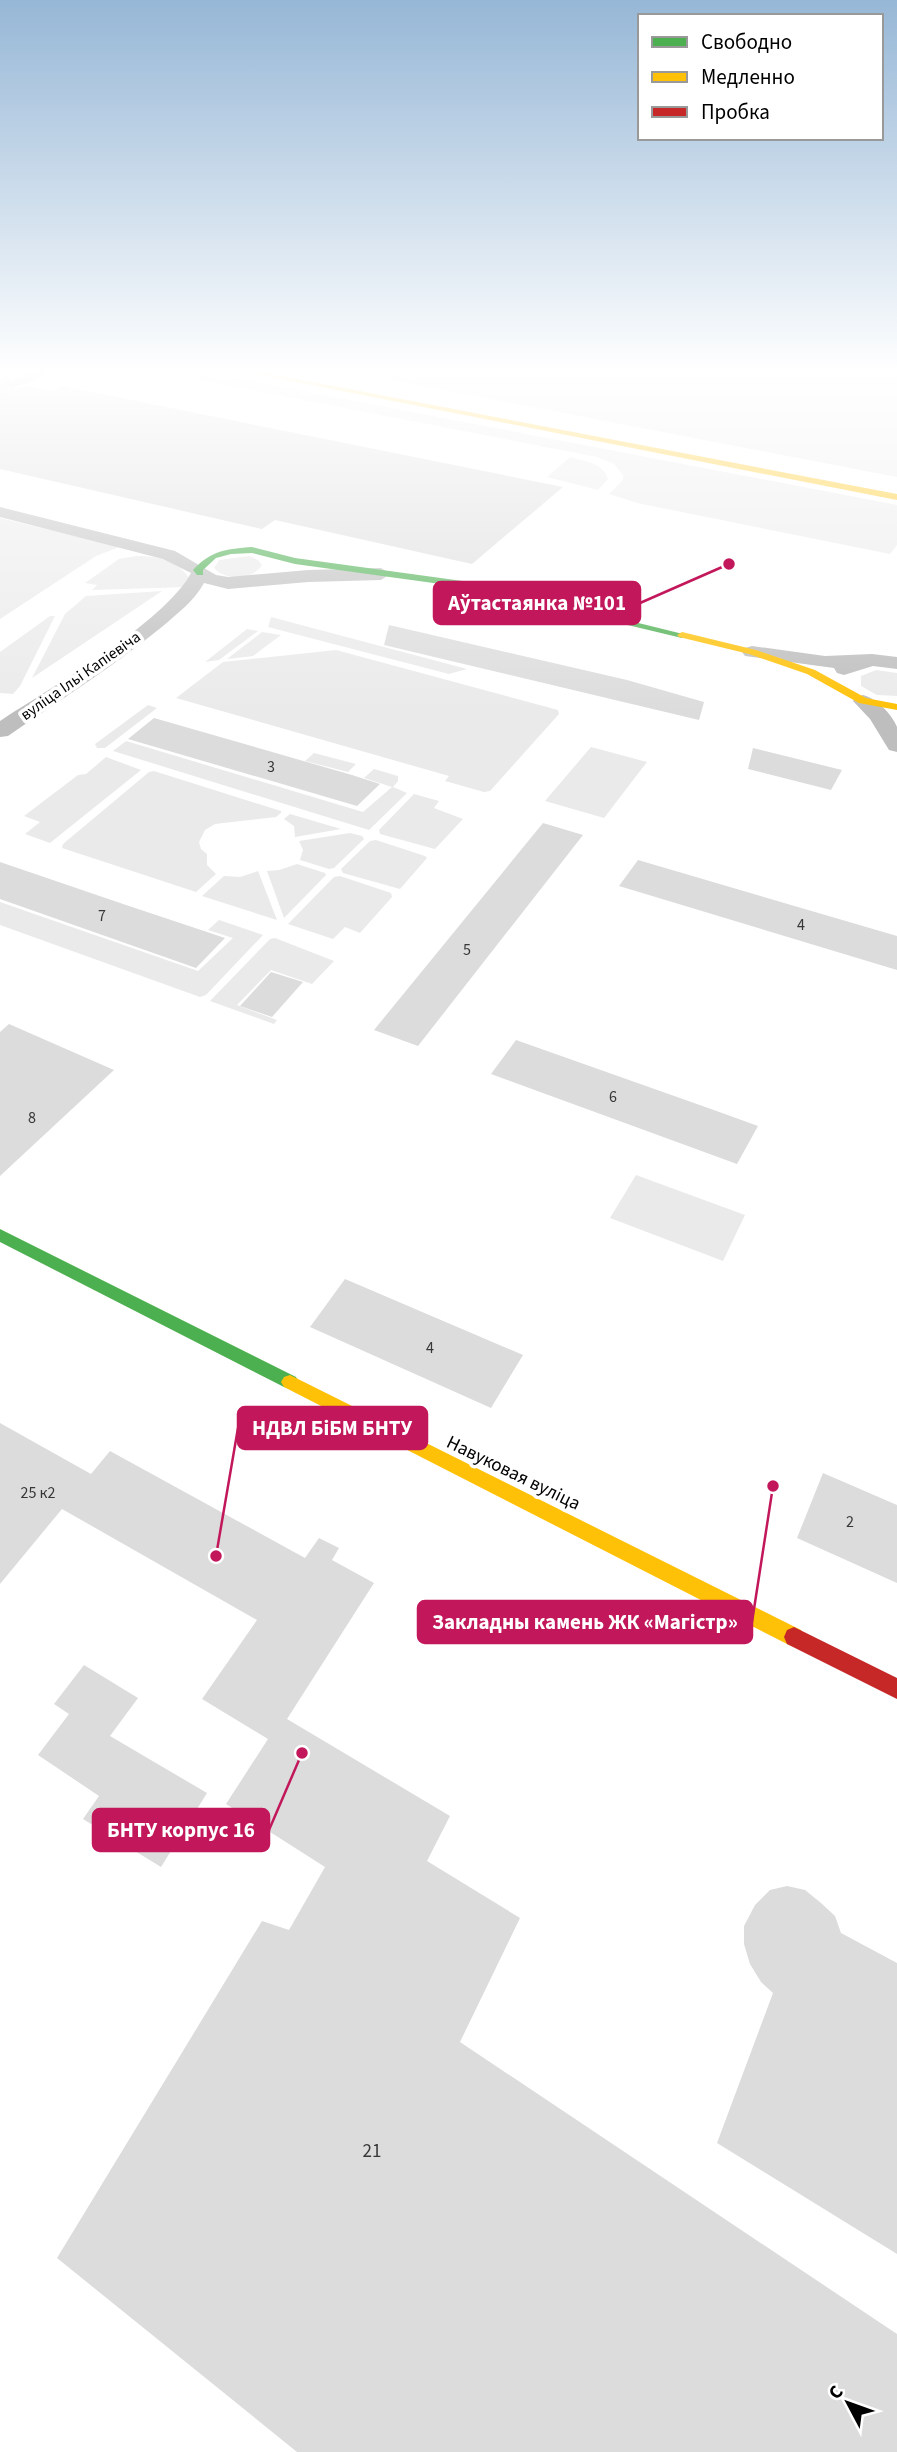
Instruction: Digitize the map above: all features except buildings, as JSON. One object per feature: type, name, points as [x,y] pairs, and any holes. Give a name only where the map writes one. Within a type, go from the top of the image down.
[{"type":"main road","points":[[840,484],[897,497]]},
{"type":"main road","points":[[199,571],[207,559],[227,551],[252,550],[295,561],[477,586],[752,652],[811,672],[863,701],[897,707]]},
{"type":"main road","name":"Навуковая вуліца","points":[[0,1235],[897,1689]]},
{"type":"street","points":[[0,513],[169,555],[218,582],[251,582],[340,574],[393,575]]},
{"type":"street","points":[[89,534],[185,551],[227,551]]},
{"type":"street","points":[[251,582],[266,576],[272,568],[270,559],[259,553]]},
{"type":"street","name":"вуліца Ільі Капіевіча","points":[[0,731],[160,619],[192,590],[199,580],[199,571]]},
{"type":"street","name":"вуліца Ільі Капіевіча","points":[[160,619],[251,582]]},
{"type":"street","points":[[752,652],[825,662],[867,661]]},
{"type":"street","points":[[843,689],[839,682],[842,672],[867,661],[896,654]]},
{"type":"street","points":[[863,701],[878,715],[897,745]]},
{"type":"shaded area","points":[[576,484],[603,484],[598,490]]},
{"type":"shaded area","points":[[619,484],[790,484],[897,505],[897,545],[890,554],[637,503],[609,494]]},
{"type":"shaded area","points":[[0,518],[117,548],[96,556],[0,619]]},
{"type":"shaded area","points":[[136,556],[168,561],[181,568],[191,581],[186,587],[92,590],[97,585],[85,583],[119,559]]},
{"type":"shaded area","points":[[249,556],[262,565],[252,574],[232,577],[214,568],[219,560]]},
{"type":"shaded area","points":[[162,591],[32,678],[65,614],[86,596]]},
{"type":"shaded area","points":[[50,616],[55,616],[20,686],[13,694],[0,693],[0,652]]},
{"type":"shaded area","points":[[271,617],[467,669],[449,674],[268,627]]},
{"type":"shaded area","points":[[247,629],[258,631],[219,660],[205,662]]},
{"type":"shaded area","points":[[262,632],[281,635],[253,656],[227,659]]},
{"type":"shaded area","points":[[336,650],[558,710],[559,714],[490,791],[484,792],[445,781],[449,776],[176,698],[223,662]]},
{"type":"shaded area","points":[[876,670],[897,673],[897,696],[877,695],[861,686],[861,676]]},
{"type":"shaded area","points":[[148,705],[157,708],[105,748],[97,748],[95,744]]},
{"type":"shaded area","points":[[126,741],[363,812],[392,787],[364,778],[374,769],[398,776],[393,787],[407,793],[369,830],[113,751]]},
{"type":"shaded area","points":[[591,747],[647,762],[604,818],[545,801]]},
{"type":"shaded area","points":[[314,753],[356,764],[348,772],[305,761]]},
{"type":"shaded area","points":[[106,757],[141,770],[50,843],[25,834],[40,822],[24,816],[78,775],[86,774]]},
{"type":"shaded area","points":[[154,771],[281,813],[276,817],[215,824],[205,830],[199,842],[201,849],[207,854],[207,865],[216,874],[196,892],[62,848],[63,844],[149,772]]},
{"type":"shaded area","points":[[414,794],[439,801],[434,808],[463,819],[435,849],[380,834],[379,830]]},
{"type":"shaded area","points":[[290,814],[341,829],[295,837],[294,826],[284,819]]},
{"type":"shaded area","points":[[350,833],[364,839],[334,868],[329,869],[300,860],[303,850],[299,841]]},
{"type":"shaded area","points":[[376,840],[427,858],[400,889],[343,873],[341,869],[370,841]]},
{"type":"shaded area","points":[[297,864],[326,875],[284,918],[267,871]]},
{"type":"shaded area","points":[[258,871],[277,920],[202,896],[224,876],[240,877]]},
{"type":"shaded area","points":[[340,876],[391,893],[392,897],[360,933],[345,927],[333,939],[288,924],[334,877]]},
{"type":"shaded area","points":[[0,902],[198,971],[233,938],[208,930],[219,920],[263,935],[206,995],[200,997],[0,925]]},
{"type":"shaded area","points":[[275,938],[334,961],[312,984],[271,970],[237,1005],[277,1020],[274,1024],[210,1001],[270,939]]},
{"type":"shaded area","points":[[636,1175],[745,1215],[723,1261],[610,1218]]},
{"type":"traffic: fast","points":[[200,573],[198,570],[213,556],[231,551],[252,550],[295,561],[477,586],[682,635]]},
{"type":"traffic: fast","points":[[0,1235],[290,1382]]},
{"type":"traffic: slow","points":[[832,484],[897,497]]},
{"type":"traffic: slow","points":[[682,635],[752,652],[811,672],[863,701],[897,707]]},
{"type":"traffic: slow","points":[[290,1382],[794,1637]]},
{"type":"traffic: jam","points":[[794,1637],[897,1689]]},
{"type":"place","name":"Аўтастаянка №101","points":[[729,564]]},
{"type":"place","name":"Закладны камень ЖК «Магістр»","points":[[773,1486]]},
{"type":"place","name":"НДВЛ БіБМ БНТУ","points":[[216,1556]]},
{"type":"place","name":"БНТУ корпус 16","points":[[302,1753]]}]
